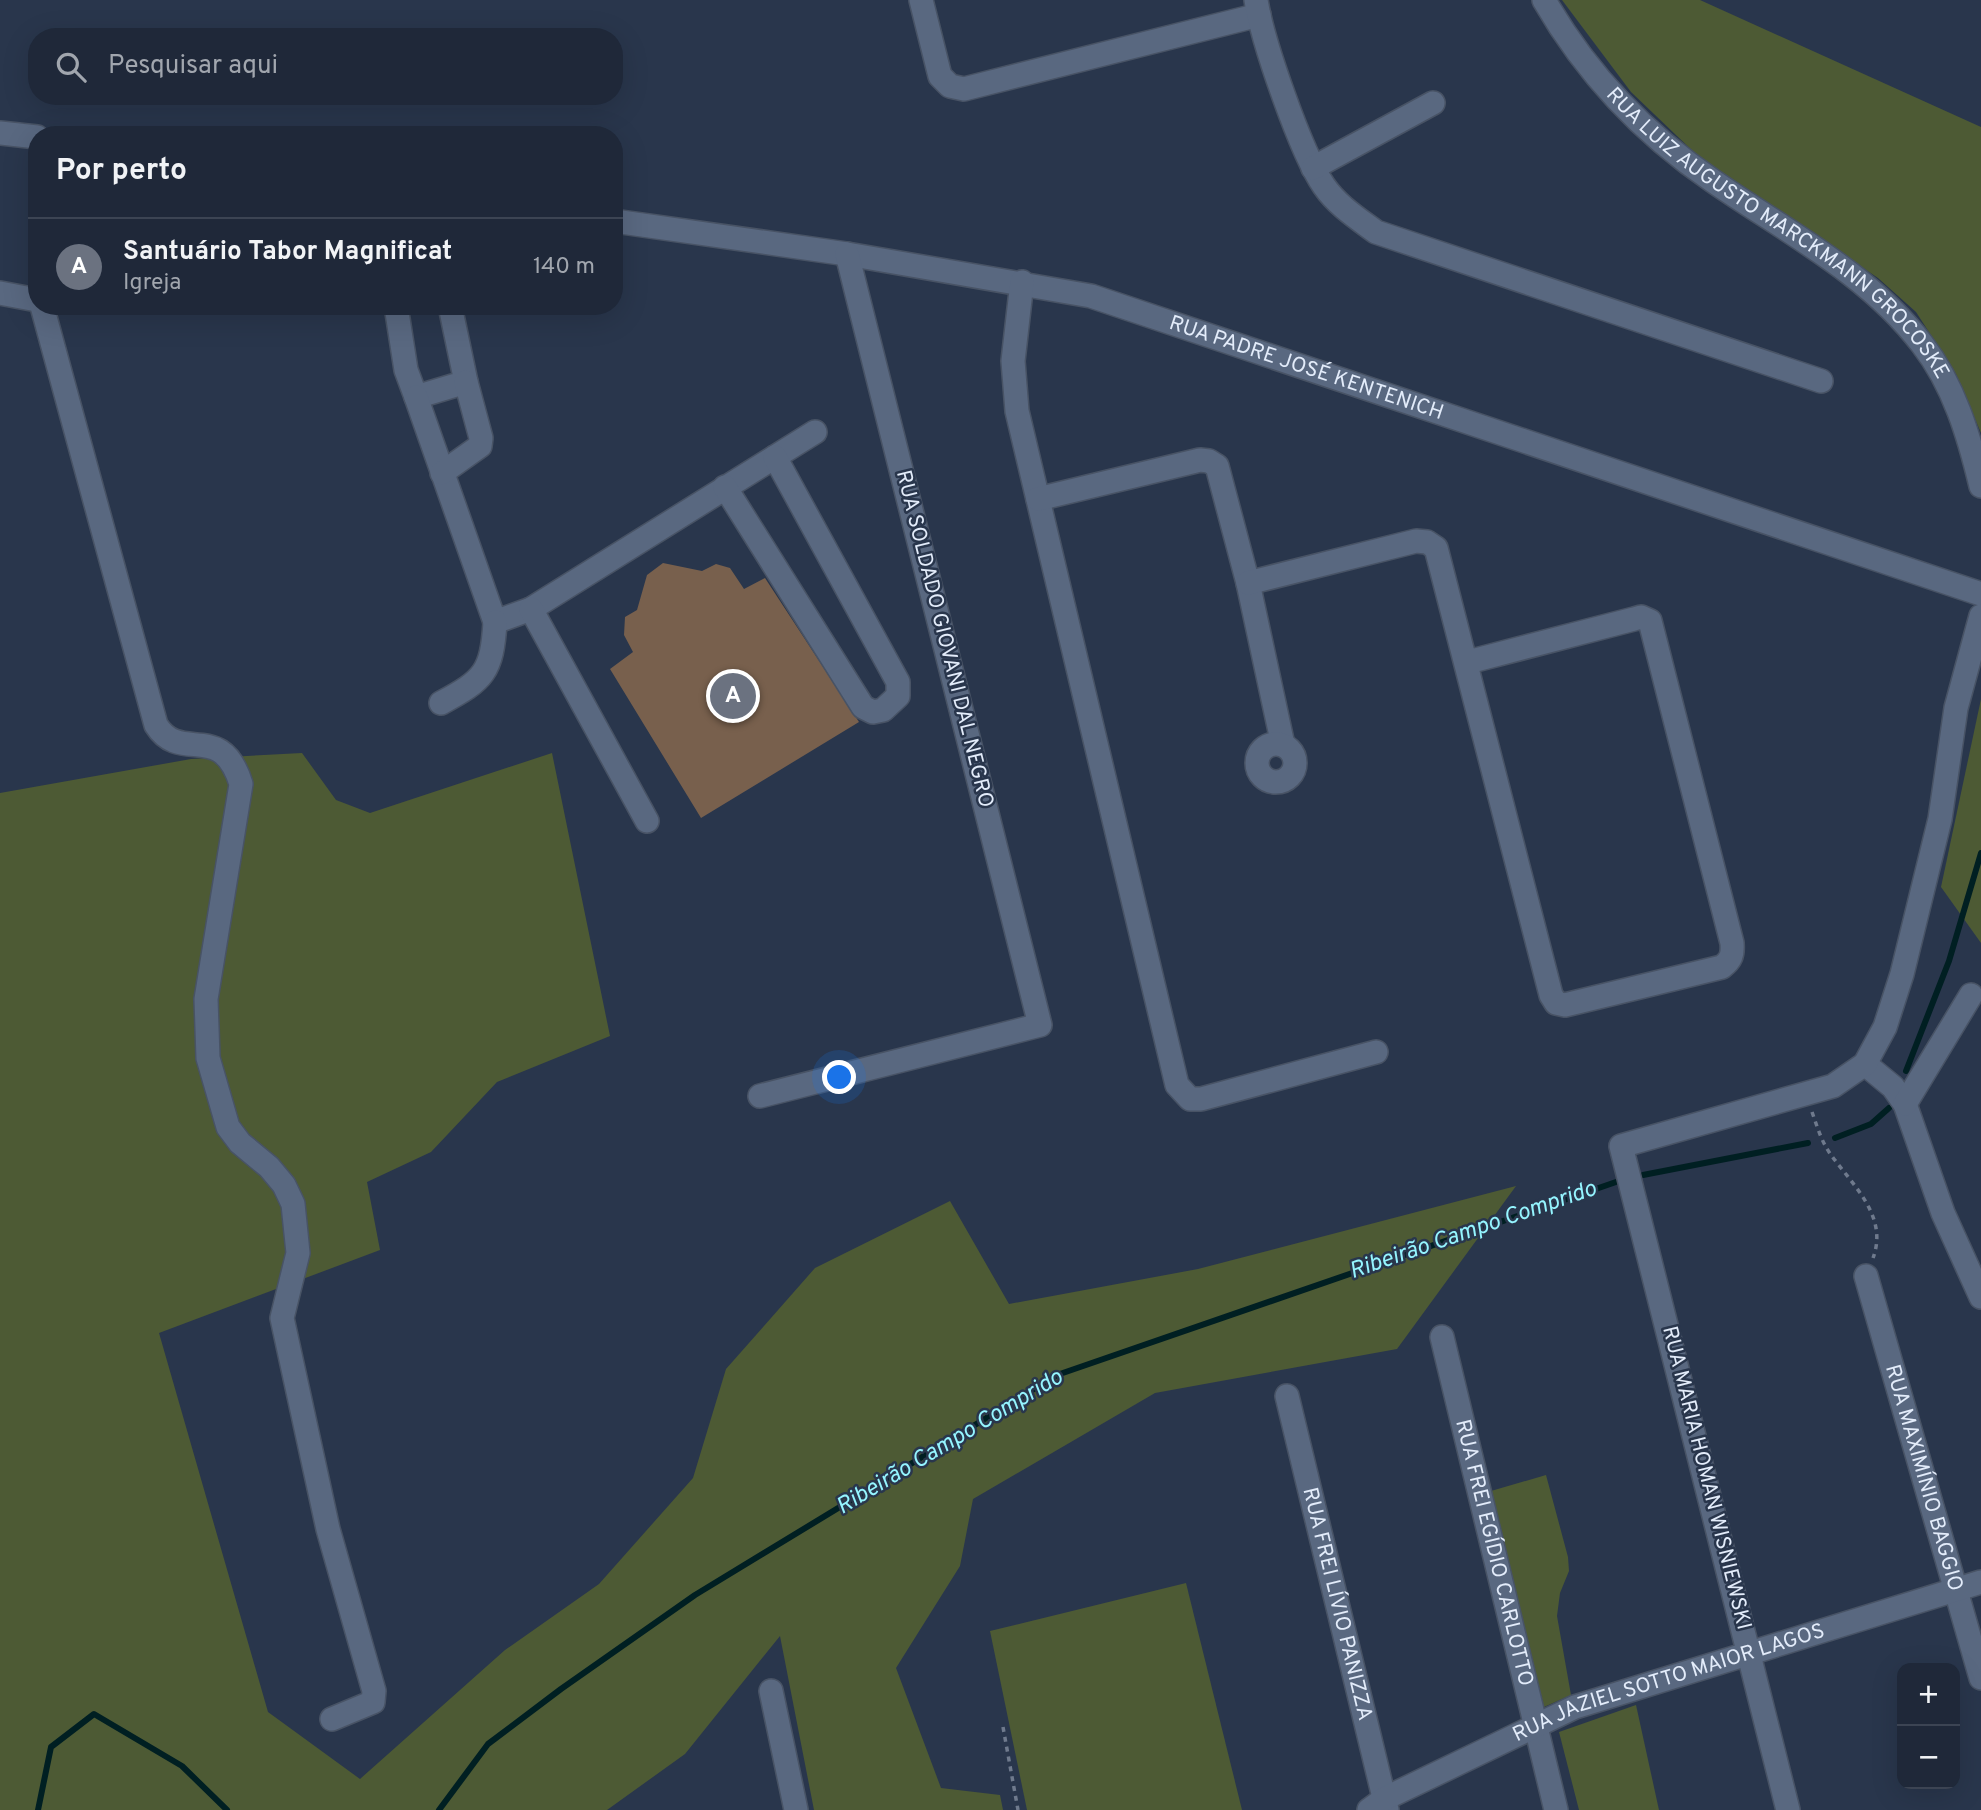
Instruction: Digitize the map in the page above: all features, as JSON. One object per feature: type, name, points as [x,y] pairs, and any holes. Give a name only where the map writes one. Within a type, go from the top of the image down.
[{"type":"street","points":[[921,0],[940,76],[950,86],[964,89],[1257,8],[1314,168],[1324,187],[1345,209],[1376,232],[1821,382]]},
{"type":"street","name":"RUA LUIZ AUGUSTO MARCKMANN GROCOSKE","points":[[1544,0],[1576,51],[1637,121],[1712,181],[1843,268],[1903,321],[1923,345],[1948,387],[1965,430],[1981,485]]},
{"type":"street","points":[[1314,168],[1433,103]]},
{"type":"street","points":[[0,133],[28,136]]},
{"type":"street","name":"RUA PADRE JOSÉ KENTENICH","points":[[623,222],[847,254],[1091,296],[1981,594]]},
{"type":"street","name":"RUA SOLDADO GIOVANI DAL NEGRO","points":[[760,1096],[1040,1025],[847,254]]},
{"type":"street","points":[[1022,282],[1013,361],[1013,387],[1182,1093],[1191,1099],[1201,1099],[1376,1052]]},
{"type":"street","points":[[0,293],[28,298]]},
{"type":"street","points":[[44,315],[156,725],[170,741],[223,750],[234,764],[241,784],[206,999],[206,1038],[216,1093],[228,1127],[240,1143],[269,1167],[284,1185],[293,1204],[298,1230],[298,1254],[282,1318],[328,1529],[374,1691],[373,1702],[332,1719]]},
{"type":"street","points":[[397,315],[405,370],[495,622],[492,656],[485,671],[469,688],[441,703]]},
{"type":"street","points":[[442,473],[480,446],[481,438],[452,315]]},
{"type":"street","points":[[416,397],[466,382]]},
{"type":"street","points":[[495,622],[531,609],[815,432]]},
{"type":"street","points":[[725,487],[863,707],[873,712],[883,710],[898,696],[898,682],[775,457]]},
{"type":"street","points":[[1038,499],[1209,461],[1217,466],[1248,583],[1283,745]]},
{"type":"street","points":[[1248,583],[1416,541],[1427,542],[1436,548],[1441,557],[1551,995],[1556,1003],[1565,1005],[1722,967],[1728,962],[1733,954],[1732,943],[1650,621],[1642,617],[1468,662]]},
{"type":"street","points":[[531,609],[647,821]]},
{"type":"street","points":[[1805,1093],[1833,1086],[1865,1064],[1885,1027],[1902,974],[1940,819],[1956,708],[1981,616]]},
{"type":"street","points":[[1905,1104],[1971,995]]},
{"type":"street","points":[[1865,1064],[1893,1087],[1905,1104],[1947,1225],[1981,1297]]},
{"type":"street","name":"RUA MARIA HOMAN WISNIEWSKI","points":[[1788,1810],[1752,1676],[1751,1653],[1621,1146],[1805,1093]]},
{"type":"street","name":"RUA MAXIMÍNIO BAGGIO","points":[[1866,1276],[1981,1678]]},
{"type":"street","name":"RUA FREI EGÍDIO CARLOTTO","points":[[1442,1337],[1556,1810]]},
{"type":"street","name":"RUA FREI LÍVIO PANIZZA","points":[[1287,1396],[1380,1806]]},
{"type":"street","name":"RUA JAZIEL SOTTO MAIOR LAGOS","points":[[1380,1806],[1535,1723],[1617,1692],[1981,1582]]},
{"type":"street","points":[[771,1691],[796,1810]]},
{"type":"path","points":[[1805,1093],[1828,1150],[1854,1182],[1874,1217],[1878,1236],[1866,1276]]},
{"type":"path","points":[[1003,1727],[1018,1810]]},
{"type":"green space","points":[[1562,0],[1700,0],[1981,127],[1981,433],[1956,374],[1916,312],[1878,278],[1700,158],[1631,92]]},
{"type":"green space","points":[[1981,699],[1981,943],[1941,887]]},
{"type":"green space","points":[[302,753],[336,800],[370,813],[552,753],[610,1036],[497,1082],[431,1152],[367,1182],[380,1250],[159,1333],[268,1712],[360,1779],[505,1650],[599,1584],[693,1478],[726,1369],[815,1268],[950,1201],[1009,1304],[1198,1269],[1516,1186],[1397,1349],[1155,1393],[973,1499],[960,1566],[896,1668],[941,1788],[1000,1795],[1003,1810],[814,1810],[780,1636],[685,1754],[607,1810],[0,1810],[0,793],[191,759]]},
{"type":"green space","points":[[1546,1475],[1568,1557],[1569,1571],[1560,1593],[1557,1616],[1571,1695],[1544,1707],[1491,1491]]},
{"type":"green space","points":[[1186,1583],[1242,1810],[1027,1810],[990,1631]]},
{"type":"green space","points":[[1636,1705],[1659,1810],[1579,1810],[1559,1732]]},
{"type":"building","points":[[663,563],[702,571],[716,564],[730,568],[744,589],[765,578],[859,722],[701,818],[610,669],[633,652],[624,635],[625,617],[637,610],[647,575]]},
{"type":"waterway","name":"Ribeirão Campo Comprido","points":[[1906,1071],[1949,961],[1981,853]]},
{"type":"waterway","name":"Ribeirão Campo Comprido","points":[[1835,1138],[1871,1124],[1889,1108]]},
{"type":"waterway","name":"Ribeirão Campo Comprido","points":[[1643,1175],[1808,1143]]},
{"type":"waterway","name":"Ribeirão Campo Comprido","points":[[439,1810],[488,1744],[561,1689],[695,1595],[1057,1375],[1616,1182]]},
{"type":"waterway","name":"Ribeirão Campo Comprido","points":[[38,1810],[51,1747],[94,1714],[182,1766],[227,1810]]},
{"type":"place","name":"Santuário Tabor Magnificat","points":[[733,696]]}]
